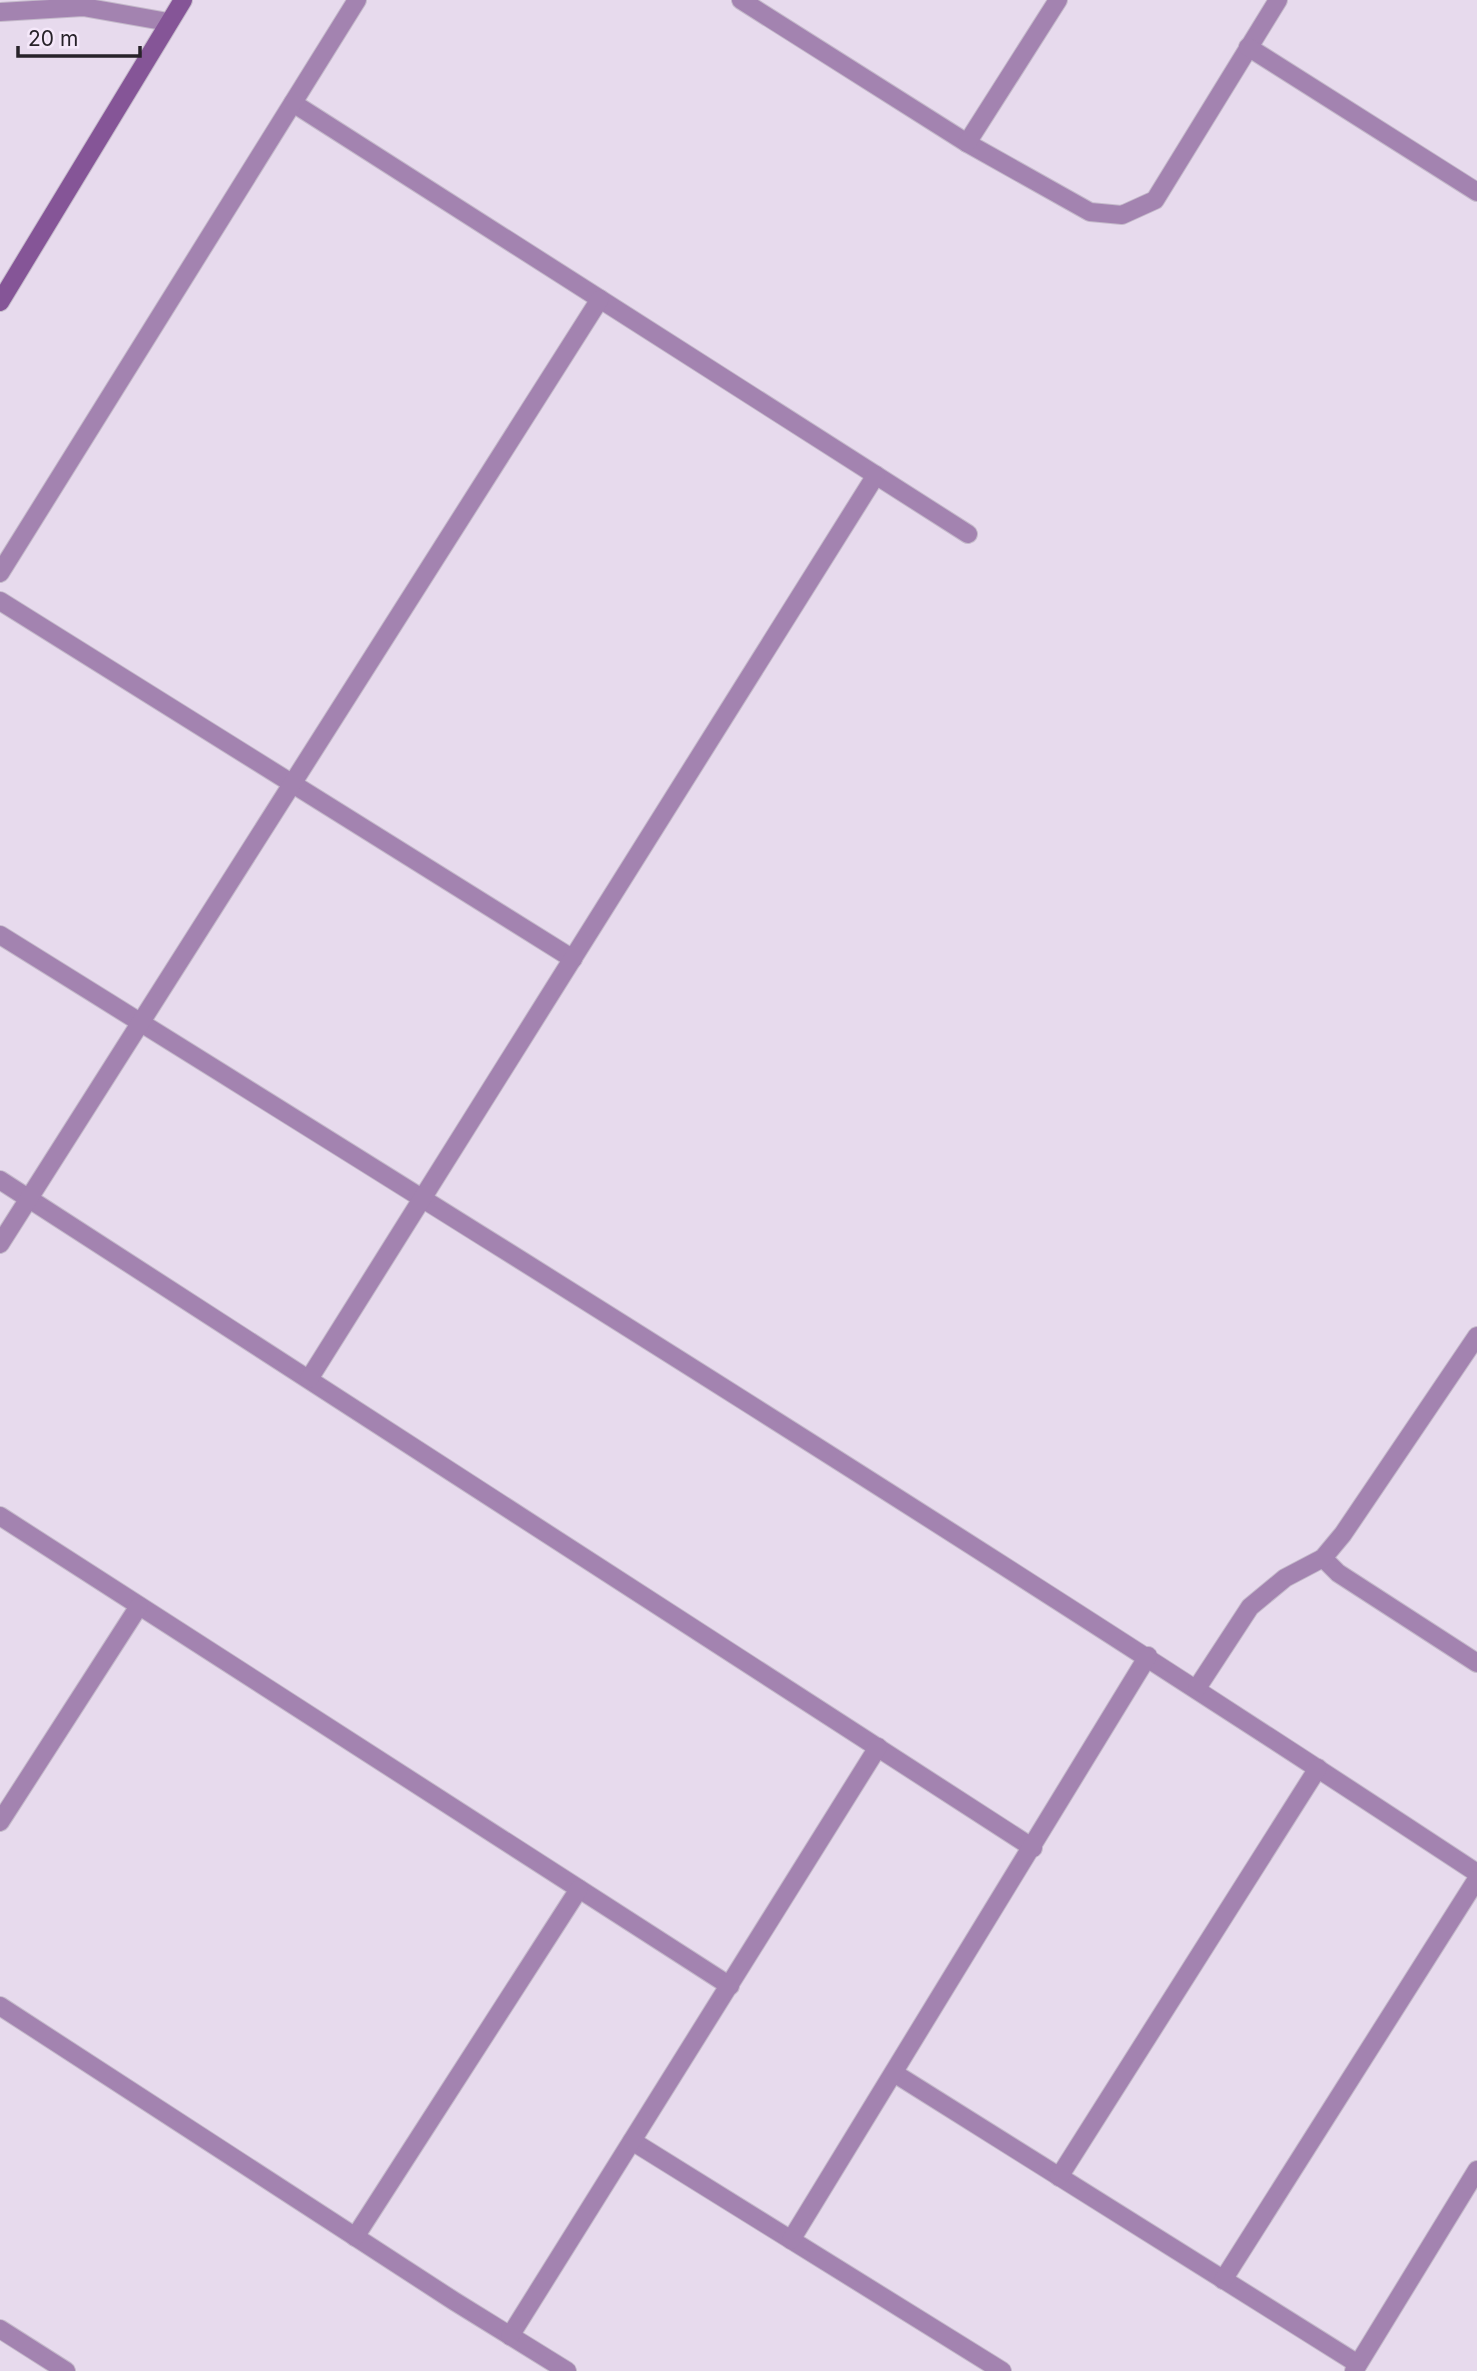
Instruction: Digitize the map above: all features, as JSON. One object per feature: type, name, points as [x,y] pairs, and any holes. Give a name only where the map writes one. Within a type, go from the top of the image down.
[{"type":"street","points":[[0,302],[183,0]]},
{"type":"street","points":[[0,573],[357,0]]},
{"type":"street","points":[[741,0],[967,143],[1090,212],[1122,215],[1155,200],[1278,0]]},
{"type":"street","points":[[967,143],[1058,0]]},
{"type":"street","points":[[0,12],[83,7],[168,22]]},
{"type":"street","points":[[1248,47],[1477,192]]},
{"type":"street","points":[[293,103],[968,534]]},
{"type":"street","points":[[0,1244],[600,299]]},
{"type":"street","points":[[309,1379],[876,475]]},
{"type":"street","points":[[0,601],[573,959]]},
{"type":"street","points":[[0,935],[423,1198],[1148,1656],[1477,1873]]},
{"type":"street","points":[[0,1180],[1033,1848]]},
{"type":"street","points":[[1197,1688],[1250,1607],[1285,1578],[1323,1558],[1343,1534],[1477,1336]]},
{"type":"street","points":[[0,1516],[730,1986]]},
{"type":"street","points":[[1323,1558],[1339,1573],[1477,1664]]},
{"type":"street","points":[[0,1822],[139,1606]]},
{"type":"street","points":[[791,2240],[1148,1656]]},
{"type":"street","points":[[510,2336],[878,1747]]},
{"type":"street","points":[[1059,2177],[1318,1768]]},
{"type":"street","points":[[1223,2280],[1477,1879]]},
{"type":"street","points":[[355,2237],[579,1889]]},
{"type":"street","points":[[0,2006],[567,2371]]},
{"type":"street","points":[[894,2073],[1223,2280],[1356,2368],[1477,2170]]},
{"type":"street","points":[[632,2141],[1003,2371]]},
{"type":"street","points":[[0,2329],[56,2368]]}]
